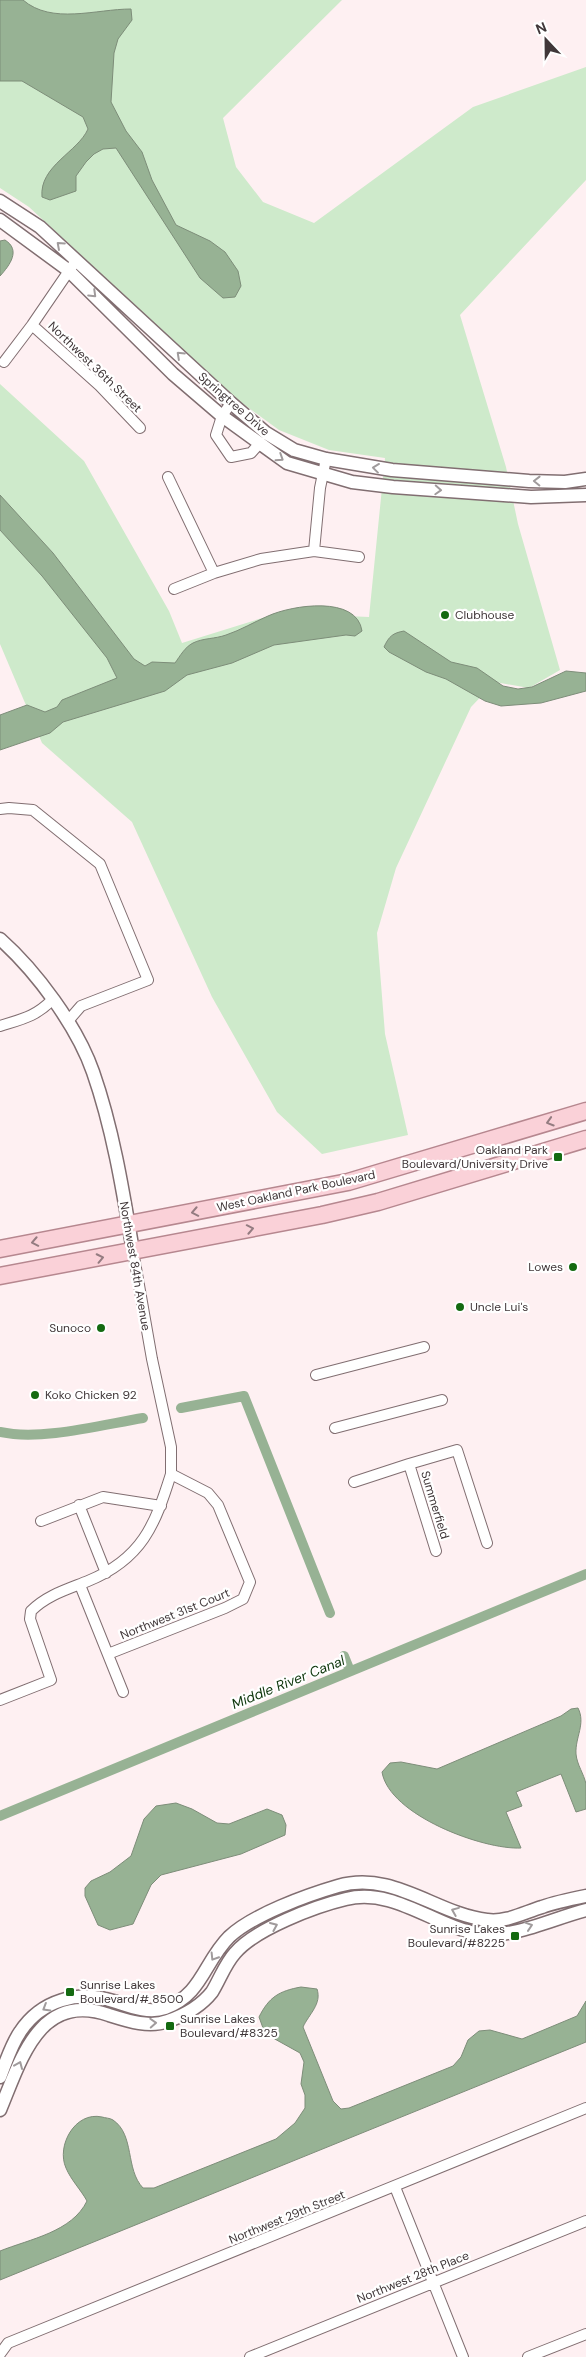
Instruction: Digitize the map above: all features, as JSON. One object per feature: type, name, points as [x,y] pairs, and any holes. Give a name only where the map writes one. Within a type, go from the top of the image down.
[{"type":"main road","name":"West Oakland Park Boulevard","points":[[0,1249],[348,1182],[586,1111]]},
{"type":"main road","points":[[0,1276],[322,1215],[378,1202],[586,1139]]},
{"type":"street","name":"Springtree Drive","points":[[0,201],[40,227],[266,433],[294,450],[326,459],[392,470],[529,481],[565,482],[586,479]]},
{"type":"street","name":"Springtree Drive","points":[[0,220],[68,270],[174,374],[222,416],[287,463],[352,482],[408,488],[532,497],[586,495]]},
{"type":"street","points":[[4,362],[77,260]]},
{"type":"street","name":"Northwest 36th Street","points":[[32,325],[100,386],[140,428]]},
{"type":"street","points":[[231,402],[222,416],[216,435],[231,457],[251,453],[259,444]]},
{"type":"street","points":[[314,551],[322,474],[326,459]]},
{"type":"street","points":[[168,477],[214,573]]},
{"type":"street","points":[[174,589],[214,573],[261,559],[314,551],[359,557]]},
{"type":"street","points":[[0,809],[33,810],[100,864],[148,980],[81,1006],[68,1021]]},
{"type":"street","name":"Northwest 84th Avenue","points":[[0,939],[16,954],[68,1021],[93,1071],[129,1225],[152,1359],[171,1447],[172,1474]]},
{"type":"street","points":[[0,1026],[41,1012],[52,1000]]},
{"type":"street","points":[[316,1375],[424,1347]]},
{"type":"street","points":[[335,1428],[442,1400]]},
{"type":"street","points":[[409,1464],[457,1450],[487,1543]]},
{"type":"street","name":"Summerfield","points":[[354,1482],[409,1464],[436,1551]]},
{"type":"street","points":[[0,1700],[51,1680],[30,1619],[31,1611],[48,1597],[106,1574],[140,1545],[156,1520],[172,1474]]},
{"type":"street","name":"Northwest 31st Court","points":[[108,1654],[225,1608],[243,1599],[248,1592],[250,1582],[218,1505],[208,1493],[172,1474]]},
{"type":"street","points":[[41,1521],[78,1505],[103,1497],[161,1506]]},
{"type":"street","points":[[78,1505],[106,1574]]},
{"type":"street","points":[[80,1585],[123,1692]]},
{"type":"street","points":[[0,2077],[19,2033],[38,2012],[51,2004],[71,1997],[94,1996],[141,2009],[158,2010],[167,2008],[185,1998],[194,1989],[221,1946],[242,1927],[280,1908],[338,1886],[369,1883],[385,1885],[466,1915],[489,1921],[512,1917],[555,1903],[586,1896]]},
{"type":"street","points":[[0,2110],[32,2038],[56,2016],[88,2009],[146,2024],[175,2019],[203,2001],[212,1991],[234,1953],[259,1933],[333,1903],[357,1897],[384,1900],[461,1929],[480,1934],[509,1933],[586,1910]]},
{"type":"street","name":"Northwest 29th Street","points":[[0,2353],[8,2343],[586,2108]]},
{"type":"street","points":[[395,2187],[464,2357]]},
{"type":"street","name":"Northwest 28th Place","points":[[250,2357],[586,2221]]},
{"type":"street","points":[[528,2357],[586,2334]]},
{"type":"shaded area","points":[[0,0],[342,0],[223,118],[236,167],[263,202],[314,223],[473,107],[586,67],[586,180],[460,315],[506,467],[518,524],[560,670],[529,688],[495,682],[471,707],[396,868],[377,933],[385,1034],[408,1135],[322,1154],[277,1112],[212,997],[132,822],[42,743],[0,644],[0,384],[84,461],[169,611],[182,643],[278,613],[369,617],[385,458],[329,450],[279,430],[234,397],[29,207],[0,188]]},
{"type":"shaded area","points":[[0,0],[23,0],[35,8],[61,14],[131,9],[132,20],[118,39],[114,53],[111,102],[126,131],[142,152],[152,180],[176,225],[210,241],[225,252],[238,271],[241,286],[235,297],[223,298],[200,278],[116,148],[103,149],[86,162],[76,176],[76,191],[50,200],[42,197],[43,186],[53,168],[76,145],[88,129],[83,117],[22,81],[0,81]]},
{"type":"shaded area","points":[[5,240],[10,244],[13,253],[10,262],[0,276],[0,241]]},
{"type":"shaded area","points":[[0,495],[53,553],[134,659],[145,666],[152,662],[175,663],[185,649],[193,643],[226,635],[279,612],[307,606],[336,608],[349,612],[358,620],[362,631],[355,636],[346,635],[274,645],[232,663],[187,675],[165,691],[63,722],[50,733],[0,750],[0,715],[27,705],[45,712],[57,707],[62,700],[117,678],[107,658],[42,576],[0,530]]},
{"type":"shaded area","points":[[404,631],[451,662],[477,668],[503,686],[518,689],[532,687],[566,671],[586,673],[586,691],[541,703],[501,706],[485,701],[446,679],[426,672],[389,652],[384,647],[388,640],[394,634]]},
{"type":"shaded area","points":[[578,1708],[581,1725],[576,1754],[586,1784],[586,1809],[576,1812],[561,1774],[516,1792],[522,1806],[506,1812],[521,1848],[484,1843],[440,1827],[401,1802],[388,1788],[382,1772],[390,1763],[401,1762],[437,1769],[561,1716],[571,1709]]},
{"type":"shaded area","points":[[176,1803],[192,1809],[217,1823],[229,1824],[267,1809],[282,1815],[286,1825],[285,1835],[241,1854],[161,1875],[151,1885],[133,1924],[110,1930],[98,1925],[85,1896],[85,1888],[91,1881],[110,1872],[131,1856],[144,1819],[156,1806]]},
{"type":"shaded area","points":[[301,1987],[317,1989],[318,1999],[303,2027],[333,2101],[341,2109],[349,2108],[453,2066],[461,2057],[468,2040],[479,2031],[490,2030],[522,2039],[577,2016],[586,2001],[586,2042],[0,2280],[0,2251],[61,2227],[80,2212],[87,2201],[68,2172],[64,2159],[66,2141],[70,2132],[84,2119],[102,2117],[112,2119],[120,2126],[127,2143],[137,2180],[143,2188],[154,2188],[276,2139],[295,2123],[305,2108],[305,2095],[301,2084],[304,2062],[300,2053],[273,2038],[263,2028],[259,2017],[267,2004],[276,1996]]},
{"type":"waterway","points":[[181,1408],[244,1396],[330,1613]]},
{"type":"waterway","points":[[0,1432],[34,1435],[90,1428],[143,1418]]},
{"type":"waterway","name":"Middle River Canal","points":[[0,1816],[586,1574]]},
{"type":"waterway","points":[[344,1656],[350,1671]]},
{"type":"place","name":"Clubhouse","points":[[445,615]]},
{"type":"place","name":"Oakland Park Boulevard/University Drive","points":[[558,1157]]},
{"type":"place","name":"Lowes","points":[[573,1267]]},
{"type":"place","name":"Uncle Lui's","points":[[460,1307]]},
{"type":"place","name":"Sunoco","points":[[101,1328]]},
{"type":"place","name":"Koko Chicken 92","points":[[35,1395]]},
{"type":"place","name":"Sunrise Lakes Boulevard/#8225","points":[[515,1936]]},
{"type":"place","name":"Sunrise Lakes Boulevard/# 8500","points":[[70,1992]]},
{"type":"place","name":"Sunrise Lakes Boulevard/#8325","points":[[170,2026]]}]
